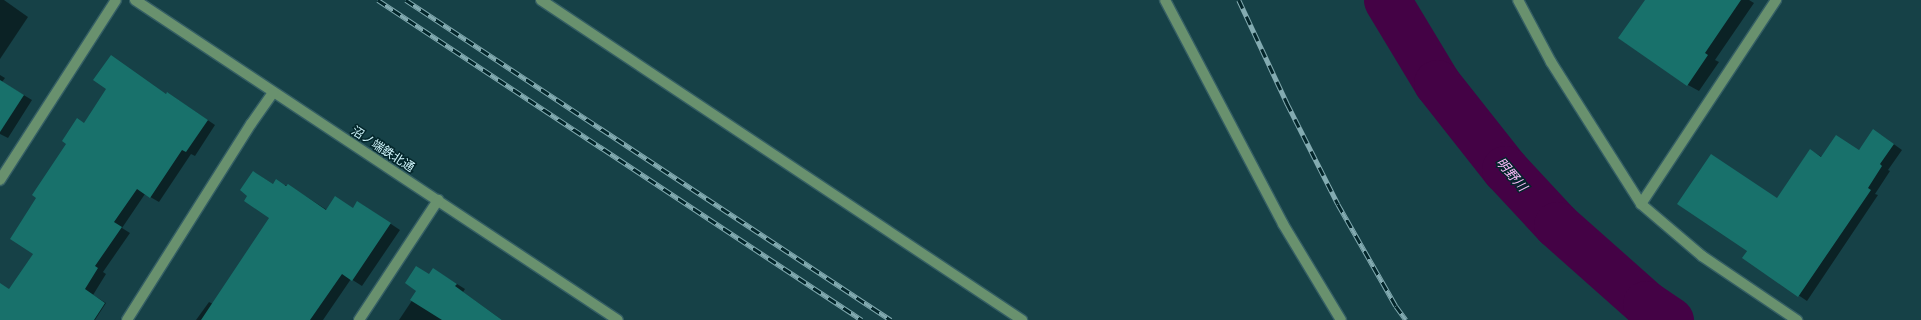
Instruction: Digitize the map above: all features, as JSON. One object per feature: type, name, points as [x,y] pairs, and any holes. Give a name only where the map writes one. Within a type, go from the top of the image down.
[{"type":"street","points":[[0,180],[4,165],[116,0]]},
{"type":"street","name":"沼ノ端鉄北通","points":[[135,0],[618,320]]},
{"type":"street","points":[[541,0],[1022,320]]},
{"type":"street","points":[[1165,0],[1282,224],[1341,320]]},
{"type":"street","points":[[1518,0],[1551,62],[1641,204],[1702,256],[1798,320]]},
{"type":"street","points":[[1641,204],[1776,0]]},
{"type":"street","points":[[126,320],[273,92]]},
{"type":"street","points":[[359,320],[438,200]]},
{"type":"building","points":[[1645,0],[1741,0],[1705,53],[1708,55],[1687,86],[1618,38]]},
{"type":"building","points":[[111,55],[166,94],[167,92],[208,120],[186,152],[182,150],[150,198],[137,189],[114,222],[122,227],[95,266],[98,268],[85,289],[105,303],[94,320],[0,320],[0,283],[9,289],[33,254],[10,239],[36,198],[32,195],[66,144],[62,141],[77,118],[84,123],[106,89],[93,80]]},
{"type":"building","points":[[0,80],[24,95],[0,132]]},
{"type":"building","points":[[1873,129],[1894,144],[1880,164],[1882,166],[1868,188],[1871,190],[1798,297],[1742,258],[1747,251],[1677,204],[1711,154],[1777,198],[1810,149],[1821,157],[1836,135],[1859,150]]},
{"type":"building","points":[[253,171],[273,184],[276,179],[286,186],[288,184],[326,210],[335,196],[353,208],[357,201],[391,223],[352,281],[342,274],[310,320],[201,320],[269,218],[244,201],[247,196],[240,190]]},
{"type":"building","points":[[416,266],[429,274],[433,268],[457,284],[455,286],[502,320],[442,320],[410,300],[416,291],[405,283]]},
{"type":"waterway","name":"明野川","points":[[1387,0],[1437,83],[1505,169],[1557,225],[1646,304],[1670,320]]},
{"type":"railway","points":[[378,0],[862,320]]},
{"type":"railway","points":[[406,0],[891,320]]},
{"type":"railway","points":[[1239,0],[1287,103],[1338,204],[1396,306],[1406,320]]}]
